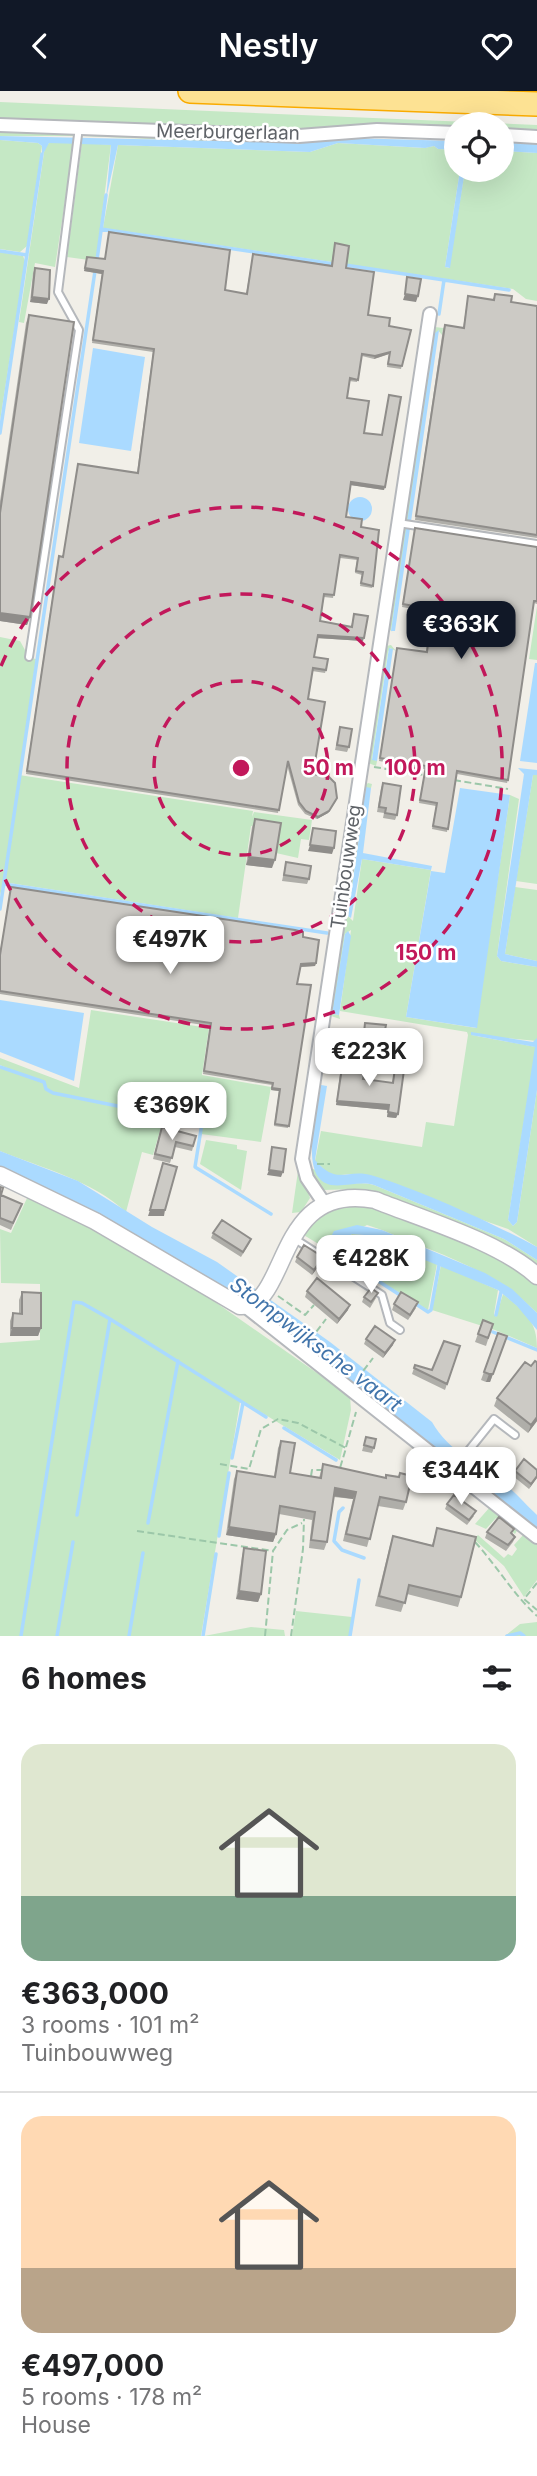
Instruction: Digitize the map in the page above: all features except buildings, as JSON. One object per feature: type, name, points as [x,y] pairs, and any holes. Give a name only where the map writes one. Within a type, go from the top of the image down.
[{"type":"highway","points":[[190,91],[537,104]]},
{"type":"street","name":"Meerburgerlaan","points":[[0,125],[79,135],[299,136],[377,130],[444,133]]},
{"type":"street","points":[[514,136],[537,137]]},
{"type":"street","name":"Tuinbouwweg","points":[[324,1203],[307,1178],[302,1159],[359,769],[363,766],[402,523],[430,314]]},
{"type":"street","points":[[0,1175],[95,1221],[233,1303],[249,1305]]},
{"type":"street","points":[[249,1305],[265,1289],[285,1259],[305,1218],[324,1203],[356,1196],[375,1200],[485,1245],[517,1261],[537,1276]]},
{"type":"street","points":[[249,1305],[254,1316],[357,1389],[537,1537]]},
{"type":"lane","points":[[29,657],[79,330],[58,292],[79,135]]},
{"type":"lane","points":[[402,523],[537,544]]},
{"type":"lane","points":[[293,1238],[382,1295],[390,1323],[400,1330]]},
{"type":"lane","points":[[455,1468],[494,1419],[514,1435]]},
{"type":"path","points":[[363,766],[429,776]]},
{"type":"path","points":[[442,778],[508,789]]},
{"type":"path","points":[[320,1164],[330,1164]]},
{"type":"path","points":[[265,1289],[305,1314],[314,1305]]},
{"type":"path","points":[[305,1346],[326,1319]]},
{"type":"path","points":[[340,1469],[357,1389],[373,1358]]},
{"type":"path","points":[[220,1464],[249,1469],[261,1429],[278,1419],[298,1423],[346,1448]]},
{"type":"path","points":[[310,1483],[312,1470],[326,1469]]},
{"type":"path","points":[[290,1636],[303,1549],[305,1509]]},
{"type":"path","points":[[265,1636],[273,1551],[287,1530],[303,1522]]},
{"type":"path","points":[[137,1531],[273,1551]]},
{"type":"path","points":[[466,1534],[495,1564],[518,1598],[537,1616]]},
{"type":"path","points":[[537,1583],[524,1599],[537,1610]]},
{"type":"green space","points":[[0,102],[444,121],[444,131],[299,132],[0,123]]},
{"type":"green space","points":[[514,124],[537,125],[537,134],[514,133]]},
{"type":"green space","points":[[0,129],[72,132],[74,136],[0,136]]},
{"type":"green space","points":[[82,136],[217,137],[219,142]]},
{"type":"green space","points":[[0,140],[38,143],[42,146],[27,246],[20,252],[0,249]]},
{"type":"green space","points":[[74,142],[55,267],[35,263],[24,323],[19,322],[45,146],[49,143]]},
{"type":"green space","points":[[82,142],[111,145],[96,261],[67,257]]},
{"type":"green space","points":[[338,143],[424,148],[434,146],[444,149],[444,182],[458,182],[445,267],[449,268],[463,182],[514,182],[514,152],[537,153],[537,301],[526,299],[513,289],[103,228],[118,145],[310,152]]},
{"type":"green space","points":[[0,252],[23,256],[25,261],[0,421]]},
{"type":"green space","points":[[435,327],[443,328],[442,335],[438,330],[391,631],[386,627],[431,331]]},
{"type":"green space","points":[[537,606],[537,660],[529,659]]},
{"type":"green space","points":[[0,637],[20,641],[25,657],[36,659],[19,775],[253,811],[252,817],[254,812],[312,820],[309,840],[301,839],[298,858],[276,853],[279,830],[251,826],[238,918],[3,882],[0,896]]},
{"type":"green space","points":[[391,645],[396,651],[390,648],[388,652],[372,759],[377,761],[376,766],[366,762],[386,646]]},
{"type":"green space","points":[[533,775],[537,775],[537,884],[516,881]]},
{"type":"green space","points":[[368,783],[372,784],[371,788],[366,788],[348,916],[353,921],[362,859],[431,870],[406,1017],[476,1028],[510,795],[519,799],[497,956],[501,961],[537,967],[537,1041],[471,1035],[536,1047],[508,1220],[513,1226],[517,1222],[537,1090],[537,1247],[508,1229],[351,1174],[331,1176],[315,1161],[321,1131],[422,1147],[426,1122],[454,1126],[468,1035],[467,1032],[340,1011],[351,930],[345,934],[333,1014],[339,1015],[340,1019],[328,1015],[362,788]]},
{"type":"green space","points":[[515,887],[537,890],[537,961],[505,954]]},
{"type":"green space","points":[[91,1010],[209,1028],[202,1075],[271,1087],[261,1142],[201,1134],[202,1123],[181,1119],[177,1136],[160,1131],[153,1155],[142,1152],[126,1212],[113,1201],[83,1184],[0,1151],[0,1068],[28,1077],[0,1065],[0,1058],[79,1088]]},
{"type":"green space","points":[[206,1140],[237,1145],[237,1149],[247,1151],[241,1190],[200,1164]]},
{"type":"green space","points":[[299,1164],[310,1198],[301,1212],[292,1213]]},
{"type":"green space","points":[[314,1169],[328,1181],[374,1185],[504,1239],[537,1260],[537,1268],[375,1192],[358,1189],[323,1190],[309,1170]]},
{"type":"green space","points":[[28,1196],[158,1262],[350,1396],[351,1410],[340,1460],[191,1370],[240,1402],[201,1636],[0,1636],[0,1343],[40,1340],[40,1284],[1,1283],[0,1229],[11,1233]]},
{"type":"green space","points":[[343,1205],[365,1205],[403,1215],[504,1262],[537,1284],[537,1313],[503,1285],[484,1274],[382,1230],[367,1225],[340,1239],[352,1234],[364,1235],[437,1264],[428,1310],[302,1234],[320,1215]]},
{"type":"green space","points":[[441,1265],[498,1290],[494,1314],[496,1317],[503,1294],[517,1306],[532,1323],[537,1348],[495,1330],[432,1310]]},
{"type":"green space","points":[[490,1507],[518,1529],[515,1534],[496,1518],[486,1529],[475,1524]]},
{"type":"green space","points":[[524,1534],[537,1545],[537,1580],[524,1597],[504,1566],[474,1539],[478,1535],[504,1558],[508,1554],[512,1556],[517,1549],[514,1545]]},
{"type":"green space","points":[[296,1611],[352,1617],[350,1636],[292,1636]]},
{"type":"green space","points":[[537,1622],[537,1636],[505,1636],[520,1624]]},
{"type":"green space","points":[[251,1627],[284,1630],[285,1636],[204,1636]]},
{"type":"water","points":[[0,136],[308,143],[349,138],[444,141],[444,149],[434,146],[425,148],[338,143],[310,152],[118,145],[106,199],[111,145],[49,143],[42,156],[42,146],[38,143],[0,140]]},
{"type":"water","points":[[514,142],[537,143],[537,153],[514,152]]},
{"type":"water","points":[[458,182],[463,182],[450,268],[445,267]]},
{"type":"water","points":[[439,330],[395,631],[391,631],[435,333]]},
{"type":"water","points":[[93,348],[145,357],[131,451],[79,443]]},
{"type":"water","points":[[360,497],[371,504],[372,509],[365,520],[360,521],[349,514],[348,509],[355,498]]},
{"type":"water","points":[[389,648],[393,649],[377,761],[372,760]]},
{"type":"water","points":[[537,663],[537,763],[520,761]]},
{"type":"water","points":[[518,768],[537,770],[537,775],[533,775],[505,954],[537,961],[537,967],[501,961],[497,956],[524,774]]},
{"type":"water","points":[[366,787],[371,788],[363,853],[432,866],[431,870],[362,859],[351,918],[348,916]]},
{"type":"water","points":[[460,788],[510,795],[477,1028],[406,1017],[431,871],[445,873]]},
{"type":"water","points":[[348,931],[351,936],[339,1015],[332,1014],[345,934]]},
{"type":"water","points":[[0,1000],[84,1013],[74,1081],[0,1052]]},
{"type":"water","points":[[471,1032],[533,1042],[537,1038],[537,1090],[517,1222],[513,1226],[508,1220],[535,1047],[471,1035]]},
{"type":"water","points":[[321,1085],[327,1086],[315,1160],[323,1168],[336,1175],[374,1176],[436,1199],[537,1247],[537,1260],[504,1239],[374,1185],[331,1185],[321,1180],[312,1157],[312,1141]]},
{"type":"water","name":"Stompwijksche vaart","points":[[0,1151],[78,1181],[152,1227],[217,1262],[330,1342],[432,1422],[456,1450],[507,1486],[537,1515],[537,1530],[350,1380],[269,1320],[265,1310],[237,1291],[227,1292],[0,1168]]},
{"type":"water","points":[[357,1225],[382,1230],[485,1273],[512,1289],[537,1313],[537,1330],[517,1306],[498,1290],[364,1235],[352,1234],[334,1246],[328,1242],[334,1231]]},
{"type":"waterway","points":[[0,433],[42,154]]},
{"type":"waterway","points":[[97,260],[106,195]]},
{"type":"waterway","points":[[101,229],[334,264]]},
{"type":"waterway","points":[[0,251],[27,255]]},
{"type":"waterway","points":[[345,265],[444,280],[439,314]]},
{"type":"waterway","points":[[0,909],[95,271]]},
{"type":"waterway","points":[[444,280],[509,290]]},
{"type":"waterway","points":[[4,884],[327,933]]},
{"type":"waterway","points":[[0,1067],[44,1082],[46,1089],[53,1093],[202,1123],[195,1167],[271,1214]]},
{"type":"waterway","points":[[416,1304],[428,1312],[431,1310],[439,1265]]},
{"type":"waterway","points":[[355,1266],[403,1297]]},
{"type":"waterway","points":[[496,1315],[501,1292]]},
{"type":"waterway","points":[[21,1636],[74,1302],[82,1303],[110,1319],[266,1417]]},
{"type":"waterway","points":[[77,1515],[110,1319]]},
{"type":"waterway","points":[[493,1332],[537,1350]]},
{"type":"waterway","points":[[148,1523],[178,1361]]},
{"type":"waterway","points":[[232,1458],[243,1403]]},
{"type":"waterway","points":[[284,1428],[336,1460]]},
{"type":"waterway","points":[[219,1536],[229,1473]]},
{"type":"waterway","points":[[343,1508],[339,1512],[334,1541],[342,1550],[364,1558]]},
{"type":"waterway","points":[[57,1636],[73,1542]]},
{"type":"waterway","points":[[129,1636],[143,1553]]},
{"type":"waterway","points":[[203,1636],[216,1554]]},
{"type":"waterway","points":[[350,1636],[359,1580]]},
{"type":"waterway","points":[[507,1636],[520,1633],[524,1636]]}]
